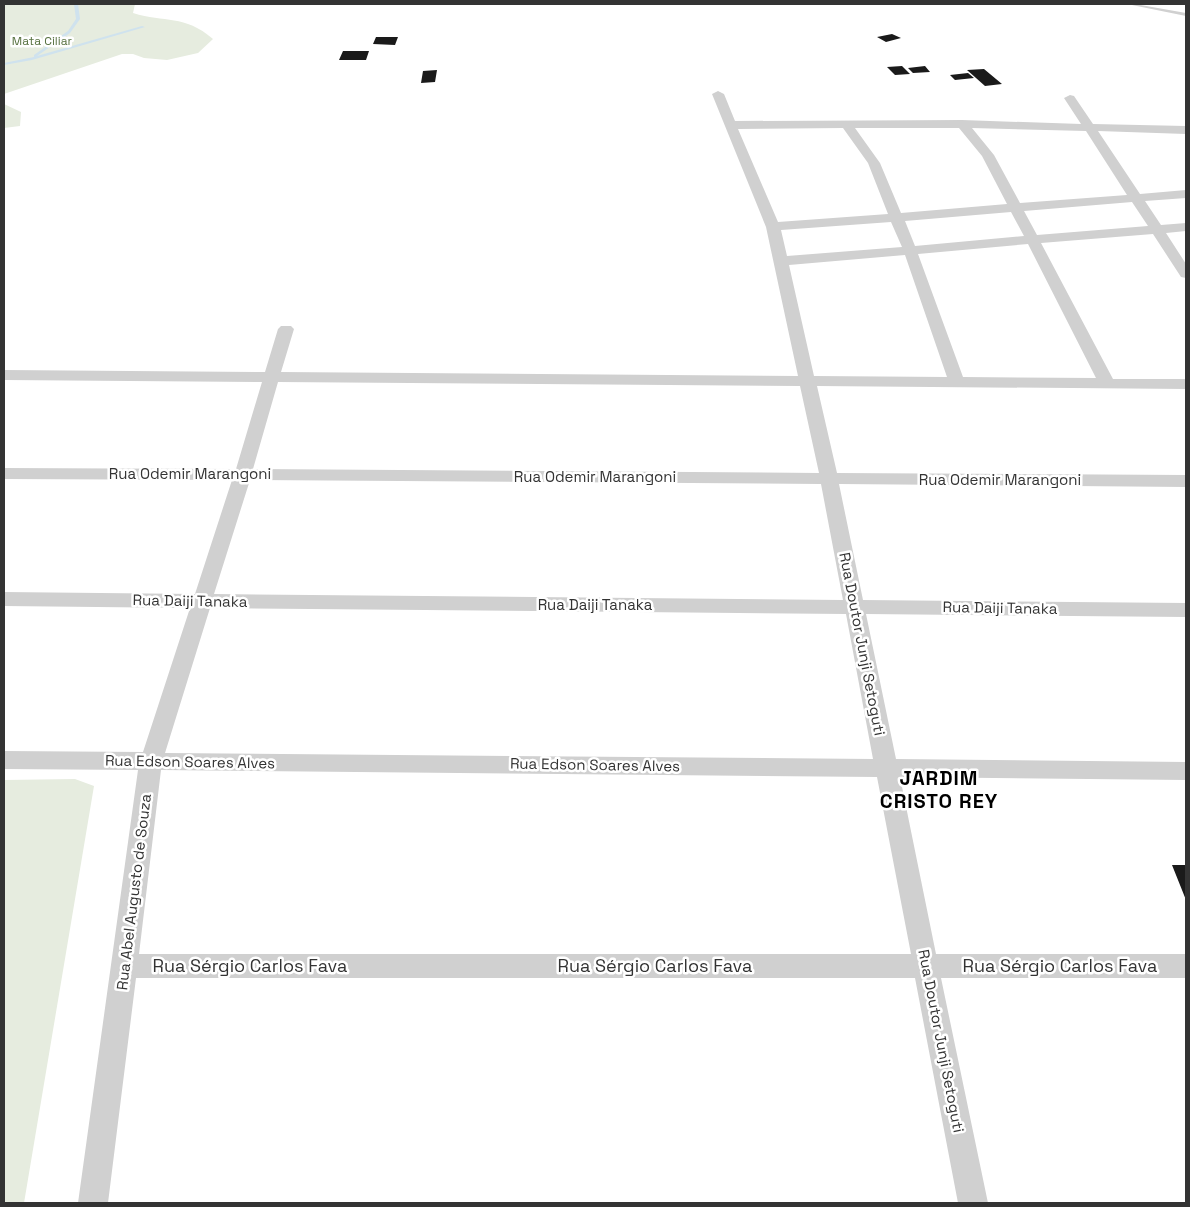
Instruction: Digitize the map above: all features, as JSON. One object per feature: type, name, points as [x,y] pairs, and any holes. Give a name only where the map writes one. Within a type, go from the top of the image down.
[{"type":"street","name":"Rua Doutor Junji Setoguti","points":[[718,94],[773,228],[781,261],[829,478],[973,1203]]},
{"type":"street","points":[[1070,98],[1155,230],[1186,274]]},
{"type":"street","points":[[846,124],[874,163],[910,250],[957,382]]},
{"type":"street","points":[[732,125],[962,124],[1186,130]]},
{"type":"street","points":[[962,124],[988,155],[1107,383]]},
{"type":"street","points":[[773,228],[1186,194]]},
{"type":"street","points":[[781,261],[1186,227]]},
{"type":"street","name":"Rua Abel Augusto de Souza","points":[[93,1203],[151,761],[243,474],[286,329]]},
{"type":"street","points":[[4,375],[1186,384]]},
{"type":"street","name":"Rua Odemir Marangoni","points":[[4,473],[1186,481]]},
{"type":"street","name":"Rua Daiji Tanaka","points":[[4,599],[1186,610]]},
{"type":"street","name":"Rua Edson Soares Alves","points":[[4,760],[1186,771]]},
{"type":"street","name":"Rua Sérgio Carlos Fava","points":[[124,966],[1186,966]]},
{"type":"lane","points":[[1129,4],[1186,15]]},
{"type":"green space","name":"Mata Ciliar","points":[[4,4],[135,4],[133,13],[183,22],[203,31],[213,39],[198,53],[167,60],[122,54],[4,94]]},
{"type":"green space","points":[[4,104],[21,112],[20,126],[4,128]]},
{"type":"green space","points":[[75,779],[94,786],[24,1203],[4,1203],[4,780]]},
{"type":"building","points":[[892,34],[901,38],[886,42],[877,37]]},
{"type":"building","points":[[376,37],[398,37],[395,45],[373,44]]},
{"type":"building","points":[[343,51],[369,51],[366,60],[339,60]]},
{"type":"building","points":[[902,66],[910,74],[895,75],[887,67]]},
{"type":"building","points":[[925,66],[930,72],[913,73],[908,68]]},
{"type":"building","points":[[984,69],[1002,84],[985,86],[967,70]]},
{"type":"building","points":[[437,70],[435,82],[421,83],[423,71]]},
{"type":"building","points":[[968,73],[974,78],[955,80],[950,75]]},
{"type":"building","points":[[1172,865],[1186,865],[1186,900]]},
{"type":"waterway","points":[[35,56],[69,32],[78,19],[76,4]]},
{"type":"waterway","points":[[4,64],[31,59],[143,27]]},
{"type":"district","name":"JARDIM CRISTO REY","points":[[939,790]]}]
